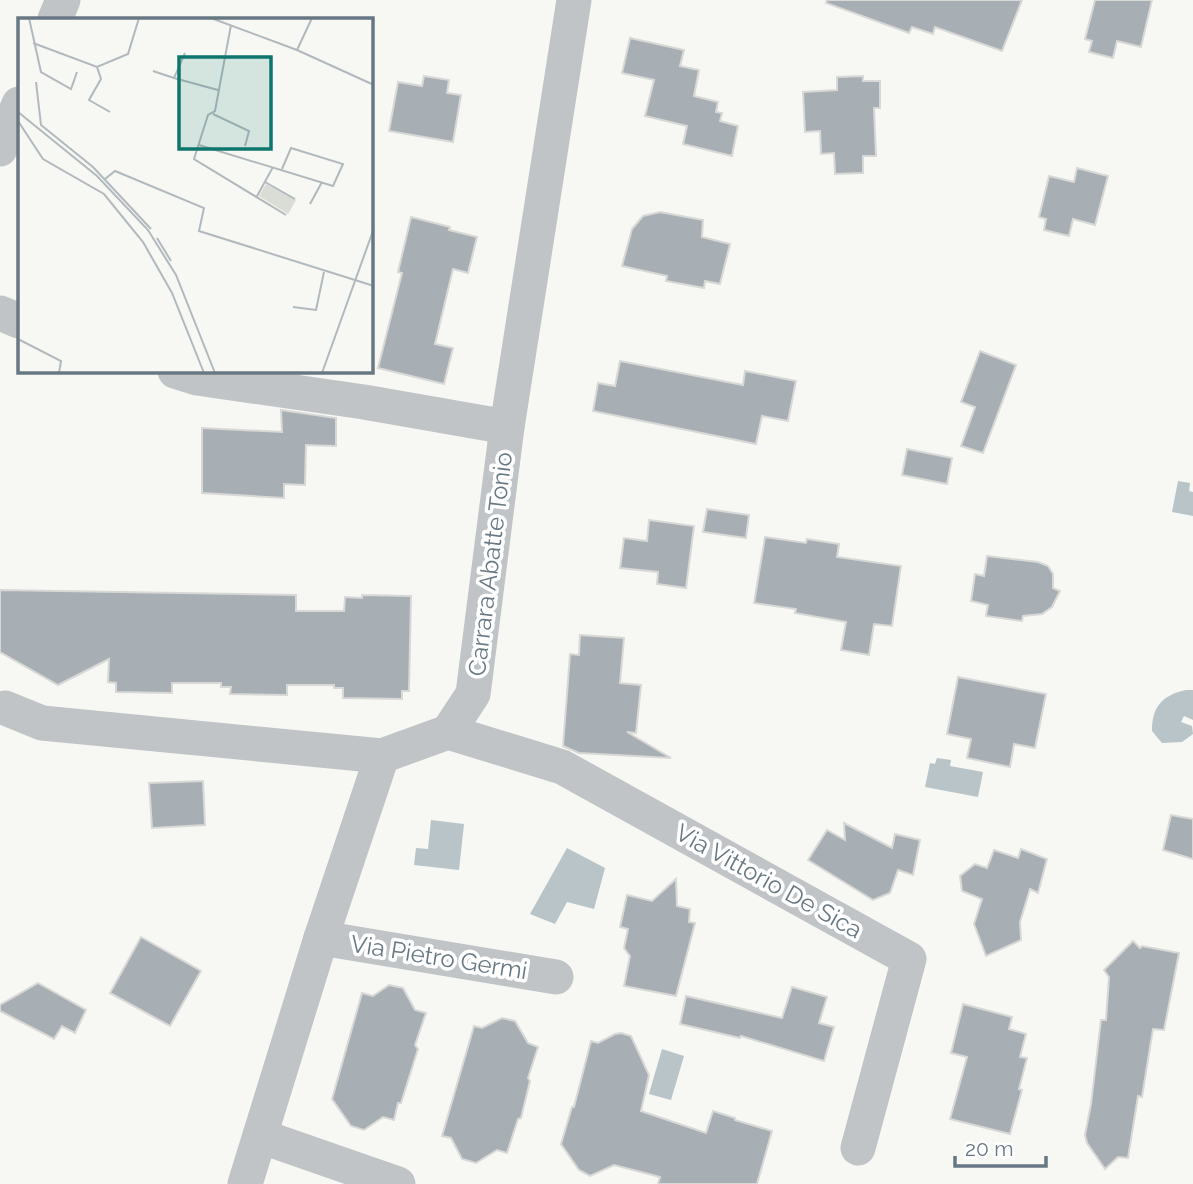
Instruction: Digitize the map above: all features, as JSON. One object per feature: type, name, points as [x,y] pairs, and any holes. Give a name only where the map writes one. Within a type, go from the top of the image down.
[{"type":"street","points":[[55,18],[63,0]]},
{"type":"street","name":"Carrara Abatte Tonio","points":[[448,732],[473,694],[507,427],[574,0]]},
{"type":"street","points":[[0,149],[18,106]]},
{"type":"street","points":[[0,313],[18,321]]},
{"type":"street","points":[[181,373],[197,378],[364,402],[507,427]]},
{"type":"street","points":[[5,708],[42,723],[382,756],[448,732]]},
{"type":"street","name":"Via Vittorio De Sica","points":[[448,732],[562,767],[909,959],[858,1148]]},
{"type":"street","points":[[245,1184],[321,938],[382,756]]},
{"type":"street","name":"Via Pietro Germi","points":[[321,938],[556,977]]},
{"type":"street","points":[[260,1136],[398,1184]]},
{"type":"shaded area","points":[[1178,481],[1190,483],[1189,491],[1193,492],[1193,516],[1172,512]]},
{"type":"shaded area","points":[[1193,690],[1193,720],[1184,716],[1181,722],[1192,726],[1193,734],[1182,742],[1162,743],[1152,731],[1156,709],[1171,695]]},
{"type":"shaded area","points":[[937,758],[951,760],[950,766],[983,772],[978,797],[925,787],[930,763],[935,764]]},
{"type":"shaded area","points":[[431,820],[464,824],[459,870],[414,865],[416,848],[428,849]]},
{"type":"shaded area","points":[[567,848],[605,868],[594,909],[567,902],[555,924],[530,914]]},
{"type":"shaded area","points":[[662,1049],[684,1056],[671,1100],[649,1094]]},
{"type":"building","points":[[827,0],[1022,0],[1002,51],[935,27],[933,34],[912,27],[909,33],[826,3]]},
{"type":"building","points":[[1095,0],[1152,0],[1141,47],[1117,41],[1113,58],[1089,52],[1092,41],[1085,39]]},
{"type":"building","points":[[630,38],[684,50],[680,66],[699,70],[694,96],[718,102],[716,112],[722,113],[720,121],[738,126],[732,156],[683,144],[687,126],[645,116],[654,80],[622,73]]},
{"type":"building","points":[[424,76],[449,80],[447,93],[461,95],[453,142],[389,131],[398,82],[422,86]]},
{"type":"building","points":[[863,76],[863,81],[880,81],[880,108],[874,108],[876,156],[863,156],[863,173],[835,174],[834,153],[821,154],[820,131],[805,132],[803,92],[837,90],[837,77]]},
{"type":"building","points":[[1077,168],[1108,176],[1095,225],[1073,219],[1069,236],[1044,230],[1046,219],[1039,217],[1049,176],[1074,182]]},
{"type":"building","points":[[660,212],[703,220],[702,237],[730,244],[720,284],[705,281],[704,288],[666,281],[667,276],[622,266],[632,229],[643,216]]},
{"type":"building","points":[[411,217],[477,237],[468,273],[453,269],[435,344],[453,348],[444,384],[378,368],[402,273],[398,272]]},
{"type":"building","points":[[980,351],[1016,365],[983,453],[961,446],[975,407],[961,402]]},
{"type":"building","points":[[620,361],[743,385],[745,371],[796,381],[788,421],[762,416],[756,444],[593,411],[598,383],[615,386]]},
{"type":"building","points":[[281,410],[336,418],[336,446],[306,445],[305,485],[284,484],[284,498],[202,493],[202,428],[282,432]]},
{"type":"building","points":[[907,449],[952,458],[947,484],[902,475]]},
{"type":"building","points":[[707,509],[749,515],[746,538],[703,532]]},
{"type":"building","points":[[649,520],[694,526],[686,588],[657,584],[658,572],[620,568],[624,538],[647,541]]},
{"type":"building","points":[[765,537],[806,543],[807,539],[839,544],[837,557],[901,566],[892,626],[874,624],[869,655],[841,650],[846,622],[795,613],[796,609],[754,603]]},
{"type":"building","points":[[987,556],[1038,562],[1048,566],[1053,574],[1053,588],[1060,591],[1052,607],[1042,614],[1023,616],[1022,621],[986,616],[988,605],[971,601],[975,574],[984,576]]},
{"type":"building","points":[[0,590],[296,595],[296,611],[344,611],[345,597],[411,596],[409,691],[402,691],[402,699],[343,698],[343,688],[334,688],[334,685],[287,685],[287,695],[230,694],[231,687],[221,687],[221,683],[172,683],[172,693],[116,692],[116,683],[108,682],[109,659],[58,685],[0,652]]},
{"type":"building","points":[[580,635],[624,638],[620,683],[641,685],[636,733],[627,732],[671,758],[579,753],[563,746],[570,654],[579,655]]},
{"type":"building","points":[[958,677],[1046,694],[1035,748],[1014,744],[1010,767],[967,758],[971,739],[947,734]]},
{"type":"building","points":[[203,781],[205,825],[152,828],[149,783]]},
{"type":"building","points":[[1171,815],[1193,819],[1193,859],[1163,850]]},
{"type":"building","points":[[844,823],[892,848],[895,834],[920,840],[913,875],[898,870],[890,893],[873,900],[808,860],[827,830],[845,840]]},
{"type":"building","points":[[1021,849],[1047,859],[1038,893],[1030,889],[1020,922],[1021,940],[986,956],[974,924],[982,899],[962,891],[960,876],[975,864],[987,868],[994,850],[1018,858]]},
{"type":"building","points":[[676,879],[677,906],[690,909],[689,922],[695,923],[676,996],[624,986],[630,956],[624,948],[628,929],[620,927],[627,895],[652,901]]},
{"type":"building","points":[[141,937],[201,971],[170,1026],[110,993]]},
{"type":"building","points":[[1133,941],[1140,948],[1142,946],[1179,953],[1164,1030],[1153,1029],[1142,1097],[1138,1096],[1128,1158],[1118,1157],[1105,1169],[1087,1143],[1085,1135],[1101,1020],[1106,1020],[1109,977],[1104,970]]},
{"type":"building","points":[[38,983],[86,1010],[75,1033],[62,1026],[54,1039],[0,1011],[0,1005]]},
{"type":"building","points":[[389,985],[403,988],[415,1010],[426,1013],[415,1045],[418,1049],[394,1120],[383,1117],[364,1130],[351,1126],[332,1099],[362,993],[373,996]]},
{"type":"building","points":[[792,987],[827,997],[819,1023],[834,1027],[824,1061],[741,1036],[740,1038],[680,1024],[686,996],[782,1018]]},
{"type":"building","points":[[963,1004],[1012,1017],[1009,1029],[1026,1034],[1020,1057],[1027,1058],[1019,1089],[1022,1090],[1010,1134],[950,1119],[967,1057],[951,1053]]},
{"type":"building","points":[[502,1018],[515,1021],[528,1043],[538,1047],[528,1078],[530,1081],[521,1118],[518,1119],[507,1153],[497,1150],[476,1163],[462,1159],[451,1138],[442,1136],[474,1026],[482,1028]]},
{"type":"building","points":[[621,1033],[631,1036],[649,1075],[641,1111],[706,1133],[713,1111],[772,1131],[757,1184],[658,1184],[660,1177],[614,1165],[590,1176],[579,1170],[561,1144],[574,1107],[591,1041],[598,1043]]}]
